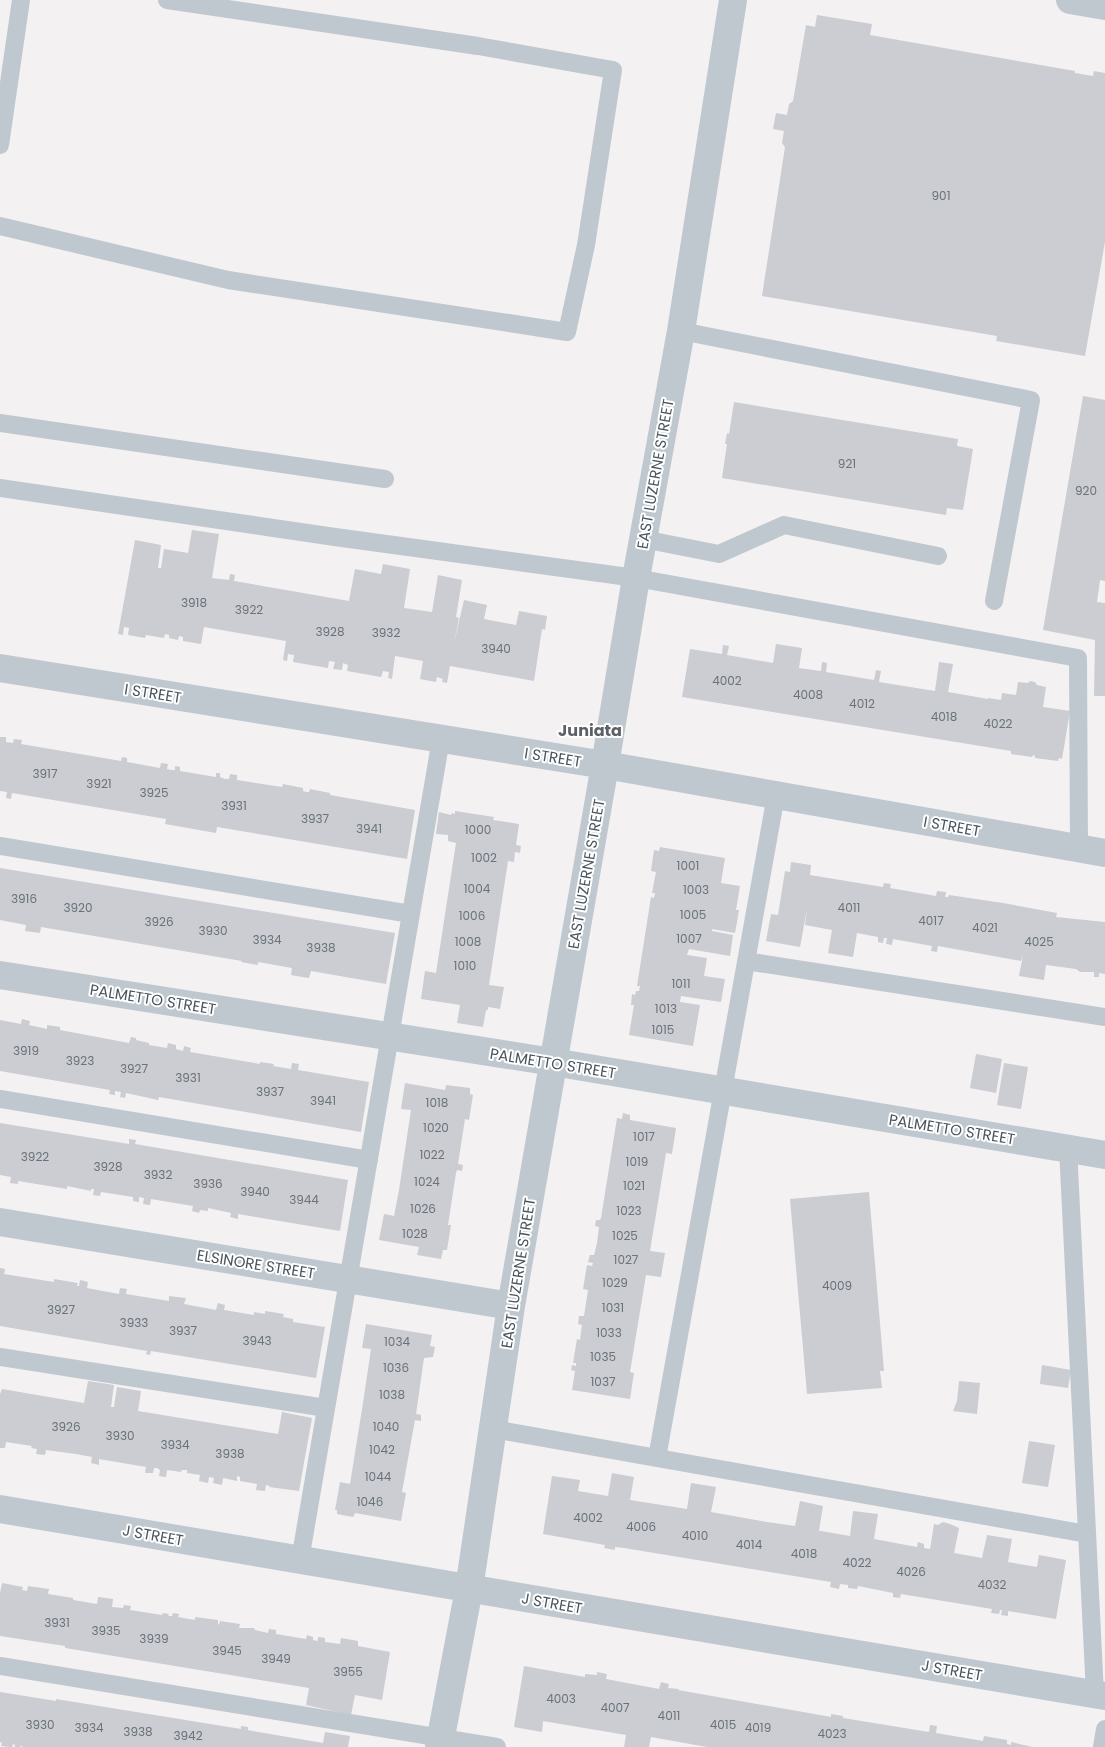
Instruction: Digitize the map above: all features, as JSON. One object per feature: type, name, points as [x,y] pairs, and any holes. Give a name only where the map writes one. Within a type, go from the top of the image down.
[{"type":"street","name":"EAST LUZERNE STREET","points":[[440,1742],[469,1589],[511,1306],[606,765],[636,578],[681,331],[732,0]]},
{"type":"street","points":[[1070,0],[1105,6]]},
{"type":"street","name":"I STREET","points":[[0,668],[606,765],[1105,852]]},
{"type":"street","name":"PALMETTO STREET","points":[[0,975],[553,1062],[1105,1155]]},
{"type":"street","name":"ELSINORE STREET","points":[[0,1222],[511,1306]]},
{"type":"street","name":"J STREET","points":[[0,1509],[1100,1695]]},
{"type":"lane","points":[[0,145],[21,0]]},
{"type":"lane","points":[[0,226],[228,280],[568,332],[586,245],[613,70],[478,46],[167,0]]},
{"type":"lane","points":[[681,331],[1031,400],[994,601]]},
{"type":"lane","points":[[0,423],[385,479]]},
{"type":"lane","points":[[0,488],[335,537],[636,578],[1078,658],[1079,848]]},
{"type":"lane","points":[[644,539],[719,554],[784,526],[938,556]]},
{"type":"lane","points":[[300,1560],[442,739]]},
{"type":"lane","points":[[657,1458],[776,795]]},
{"type":"lane","points":[[0,846],[411,914]]},
{"type":"lane","points":[[746,961],[1105,1016]]},
{"type":"lane","points":[[0,1099],[369,1160]]},
{"type":"lane","points":[[1068,1148],[1087,1534],[1100,1695]]},
{"type":"lane","points":[[0,1357],[326,1408]]},
{"type":"lane","points":[[493,1429],[1087,1534]]},
{"type":"lane","points":[[0,1666],[440,1742],[497,1747]]},
{"type":"lane","points":[[1102,1747],[1105,1729]]},
{"type":"building","points":[[817,15],[872,24],[870,35],[1075,71],[1075,73],[1093,76],[1094,71],[1105,73],[1105,242],[1085,356],[996,341],[997,336],[762,296],[785,147],[782,143],[784,131],[773,129],[776,113],[787,115],[789,104],[793,101],[806,25],[815,27]]},
{"type":"building","points":[[1083,396],[1105,400],[1105,581],[1100,580],[1097,602],[1105,603],[1105,696],[1094,696],[1095,640],[1043,630]]},
{"type":"building","points":[[734,402],[958,439],[957,446],[973,449],[963,510],[947,508],[946,515],[722,478],[727,444],[725,444],[727,433],[729,434]]},
{"type":"building","points":[[192,530],[219,534],[212,578],[229,580],[230,574],[235,575],[234,581],[349,601],[355,569],[381,574],[383,564],[410,569],[404,608],[432,612],[438,575],[462,580],[456,617],[459,618],[454,643],[464,600],[487,605],[484,619],[516,625],[519,611],[547,616],[545,630],[542,629],[534,681],[450,666],[447,683],[442,682],[443,679],[437,677],[436,682],[420,679],[423,661],[395,656],[392,679],[388,678],[389,672],[383,671],[381,677],[347,671],[348,665],[343,663],[342,670],[333,669],[335,662],[329,661],[328,668],[293,662],[294,655],[288,654],[287,661],[283,660],[286,641],[204,627],[201,644],[183,641],[183,637],[179,636],[178,640],[169,638],[169,635],[165,634],[164,638],[146,635],[145,638],[128,635],[129,628],[124,627],[123,635],[118,634],[135,540],[161,545],[158,568],[161,568],[164,549],[188,553]]},
{"type":"building","points":[[776,644],[802,648],[799,668],[821,671],[822,662],[827,663],[826,672],[874,680],[876,670],[881,671],[879,682],[935,691],[939,662],[953,664],[948,692],[988,699],[1001,700],[1002,693],[1016,695],[1018,682],[1035,682],[1037,685],[1046,687],[1043,707],[1070,711],[1062,759],[1059,758],[1058,761],[1035,758],[1033,755],[1032,757],[1011,754],[1011,751],[682,697],[690,649],[722,654],[723,645],[729,646],[727,655],[773,663]]},
{"type":"building","points":[[0,737],[6,737],[6,742],[13,743],[14,739],[22,740],[21,744],[121,761],[122,757],[127,758],[127,762],[160,768],[161,763],[168,764],[167,769],[175,770],[175,766],[180,767],[180,771],[216,777],[216,773],[220,773],[220,777],[225,779],[229,779],[230,774],[237,775],[237,780],[282,787],[283,784],[303,788],[303,791],[306,792],[309,792],[310,789],[330,793],[330,795],[415,810],[407,859],[217,827],[216,833],[165,824],[166,819],[12,793],[11,799],[6,798],[7,792],[0,791]]},
{"type":"building","points":[[455,811],[494,817],[493,820],[519,824],[516,845],[521,846],[520,853],[515,852],[514,862],[508,861],[489,985],[504,987],[500,1009],[488,1007],[483,1027],[457,1023],[460,1005],[421,999],[425,971],[436,973],[456,843],[448,841],[448,835],[436,834],[439,812],[451,815],[452,813],[455,814]]},
{"type":"building","points":[[660,847],[725,858],[721,883],[740,886],[736,910],[739,910],[735,933],[712,929],[712,931],[733,935],[730,956],[689,949],[687,955],[707,958],[704,976],[725,979],[721,1002],[681,996],[680,1002],[700,1005],[693,1046],[629,1035],[634,1005],[631,1005],[632,994],[635,995],[636,991],[639,991],[640,986],[637,986],[651,897],[654,898],[655,893],[652,893],[656,872],[651,871],[654,850],[659,851]]},
{"type":"building","points":[[791,862],[811,865],[810,875],[883,887],[884,883],[891,884],[890,888],[936,896],[937,891],[946,892],[945,897],[949,895],[1003,903],[1057,913],[1056,917],[1105,922],[1105,974],[1099,973],[1099,977],[1094,977],[1094,972],[1080,972],[1076,969],[1046,965],[1044,980],[1019,976],[1023,955],[1021,961],[938,946],[937,952],[931,951],[932,946],[893,939],[892,945],[886,944],[887,938],[884,938],[883,943],[878,942],[878,937],[857,933],[853,957],[828,953],[832,930],[805,925],[807,909],[800,947],[766,941],[771,914],[778,915],[785,871],[790,872]]},
{"type":"building","points":[[0,868],[395,933],[386,984],[311,971],[309,978],[302,977],[291,975],[292,968],[258,962],[258,965],[41,927],[40,933],[25,931],[26,925],[0,920]]},
{"type":"building","points":[[22,1019],[30,1021],[29,1025],[47,1029],[47,1025],[60,1027],[60,1030],[129,1043],[131,1037],[149,1043],[149,1045],[167,1048],[168,1043],[176,1045],[176,1049],[183,1051],[184,1046],[191,1048],[190,1052],[260,1064],[260,1062],[274,1064],[273,1066],[291,1069],[292,1063],[299,1064],[298,1070],[369,1082],[361,1132],[159,1097],[158,1100],[126,1093],[125,1098],[120,1097],[121,1092],[115,1091],[115,1095],[109,1094],[110,1090],[0,1071],[0,1020],[21,1024]]},
{"type":"building","points":[[976,1054],[1002,1059],[996,1093],[970,1088]]},
{"type":"building","points":[[1004,1063],[1028,1067],[1021,1109],[997,1105]]},
{"type":"building","points":[[405,1083],[445,1090],[446,1085],[470,1088],[470,1094],[473,1095],[469,1120],[465,1119],[458,1164],[463,1165],[462,1171],[457,1170],[456,1173],[448,1225],[451,1225],[447,1250],[443,1250],[441,1259],[417,1255],[419,1247],[379,1240],[384,1214],[394,1216],[399,1190],[411,1110],[401,1109]]},
{"type":"building","points":[[623,1113],[630,1115],[630,1120],[676,1128],[672,1154],[666,1153],[650,1251],[665,1253],[661,1277],[646,1275],[630,1372],[634,1373],[630,1399],[572,1390],[575,1371],[571,1370],[572,1365],[576,1366],[576,1363],[573,1363],[577,1339],[580,1340],[582,1325],[578,1324],[579,1316],[584,1316],[588,1290],[583,1289],[587,1265],[592,1266],[593,1263],[588,1262],[590,1255],[594,1255],[597,1243],[599,1227],[595,1226],[596,1220],[601,1218],[617,1118],[622,1119]]},
{"type":"building","points":[[0,1123],[129,1144],[129,1139],[136,1140],[135,1144],[348,1180],[340,1231],[238,1214],[238,1219],[230,1217],[231,1213],[208,1208],[208,1211],[200,1210],[199,1213],[192,1211],[193,1206],[151,1199],[150,1205],[143,1204],[144,1198],[139,1197],[139,1202],[133,1201],[133,1197],[101,1192],[100,1196],[93,1195],[94,1189],[91,1189],[91,1191],[67,1186],[67,1189],[18,1181],[18,1184],[10,1183],[11,1177],[0,1175]]},
{"type":"building","points":[[869,1192],[884,1371],[880,1371],[882,1388],[807,1394],[790,1199]]},
{"type":"building","points":[[0,1268],[5,1269],[4,1274],[54,1282],[54,1279],[78,1283],[77,1286],[79,1286],[80,1280],[88,1282],[87,1288],[119,1294],[120,1288],[127,1289],[126,1294],[169,1301],[169,1296],[186,1298],[184,1304],[216,1310],[218,1303],[225,1305],[224,1310],[254,1315],[254,1312],[265,1314],[265,1311],[284,1314],[283,1317],[293,1319],[293,1322],[325,1327],[316,1378],[151,1351],[150,1355],[146,1354],[147,1351],[0,1326]]},
{"type":"building","points":[[366,1324],[432,1335],[430,1346],[435,1347],[433,1357],[424,1358],[416,1414],[421,1415],[421,1421],[415,1420],[402,1492],[406,1493],[401,1521],[355,1513],[353,1517],[337,1514],[337,1510],[335,1510],[340,1482],[350,1484],[371,1349],[362,1348]]},
{"type":"building","points":[[1042,1365],[1071,1370],[1068,1388],[1040,1384]]},
{"type":"building","points":[[88,1381],[114,1385],[111,1407],[114,1407],[117,1387],[141,1391],[138,1411],[278,1434],[282,1412],[312,1418],[299,1491],[266,1485],[265,1491],[256,1490],[257,1484],[240,1481],[240,1477],[237,1476],[237,1481],[223,1478],[222,1485],[213,1483],[214,1478],[209,1477],[208,1483],[199,1481],[200,1475],[187,1473],[187,1470],[182,1470],[181,1472],[167,1470],[166,1477],[159,1476],[160,1470],[157,1468],[154,1468],[153,1473],[145,1473],[146,1467],[99,1459],[99,1465],[91,1463],[92,1457],[46,1450],[45,1455],[36,1454],[37,1449],[31,1448],[32,1446],[6,1442],[5,1448],[0,1448],[0,1394],[2,1389],[84,1403]]},
{"type":"building","points":[[959,1381],[980,1383],[977,1414],[953,1411],[957,1401]]},
{"type":"building","points":[[1029,1441],[1055,1445],[1048,1487],[1022,1483]]},
{"type":"building","points":[[612,1473],[634,1477],[630,1500],[687,1509],[691,1483],[716,1487],[711,1512],[767,1522],[795,1526],[800,1501],[823,1506],[819,1531],[850,1536],[853,1511],[878,1514],[874,1539],[917,1547],[918,1542],[924,1544],[924,1548],[930,1549],[934,1524],[938,1525],[943,1522],[959,1528],[954,1553],[982,1558],[987,1535],[1012,1539],[1008,1562],[1037,1567],[1039,1555],[1066,1560],[1056,1619],[1008,1611],[1008,1616],[1001,1615],[1002,1610],[1000,1610],[999,1614],[991,1613],[992,1609],[901,1594],[900,1598],[893,1597],[893,1593],[858,1586],[857,1589],[848,1588],[848,1585],[840,1584],[839,1589],[830,1587],[831,1582],[624,1548],[615,1547],[615,1550],[604,1548],[605,1545],[543,1534],[552,1476],[580,1480],[578,1491],[608,1496]]},
{"type":"building","points":[[2,1583],[23,1587],[22,1590],[27,1591],[28,1586],[49,1589],[48,1594],[97,1604],[98,1597],[113,1599],[112,1607],[123,1608],[124,1605],[131,1606],[130,1610],[162,1615],[163,1613],[169,1614],[168,1616],[172,1616],[173,1613],[179,1614],[178,1617],[195,1620],[195,1617],[218,1620],[219,1625],[220,1621],[240,1624],[239,1628],[254,1628],[255,1630],[268,1633],[269,1629],[276,1630],[276,1634],[306,1639],[307,1635],[313,1637],[313,1640],[318,1641],[318,1637],[325,1638],[325,1642],[340,1644],[341,1638],[358,1641],[358,1646],[390,1652],[382,1700],[355,1695],[351,1715],[306,1705],[309,1688],[0,1636],[0,1593]]},
{"type":"building","points":[[524,1666],[585,1677],[585,1674],[597,1675],[597,1672],[607,1674],[606,1679],[659,1689],[661,1682],[669,1684],[668,1688],[831,1717],[831,1714],[843,1716],[843,1718],[929,1732],[930,1725],[937,1726],[936,1733],[983,1741],[984,1736],[1007,1740],[1007,1744],[1011,1745],[1011,1742],[1033,1747],[707,1747],[651,1737],[649,1747],[624,1747],[626,1735],[543,1721],[542,1732],[514,1727]]},
{"type":"building","points":[[0,1692],[56,1701],[56,1699],[241,1729],[241,1726],[248,1727],[248,1730],[252,1731],[323,1743],[325,1732],[350,1736],[348,1747],[15,1747],[13,1744],[12,1747],[1,1746]]},
{"type":"district","name":"Juniata","points":[[590,730]]}]
